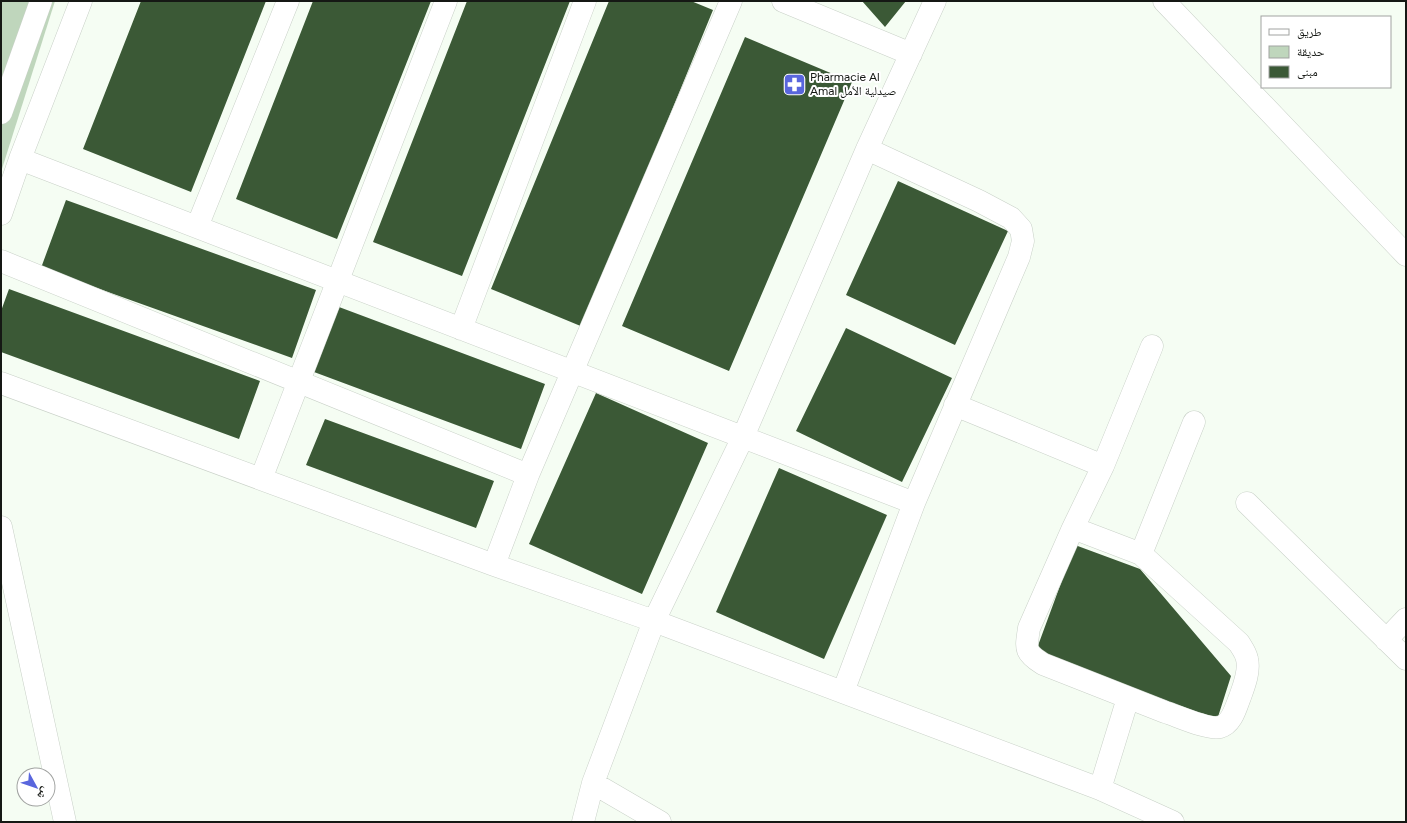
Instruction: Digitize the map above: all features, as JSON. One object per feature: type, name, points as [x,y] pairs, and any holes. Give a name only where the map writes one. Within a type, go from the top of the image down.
[{"type":"street","points":[[1,113],[41,1]]},
{"type":"street","points":[[1,214],[20,159],[81,1]]},
{"type":"street","points":[[197,227],[288,1]]},
{"type":"street","points":[[261,478],[446,1]]},
{"type":"street","points":[[461,329],[585,1]]},
{"type":"street","points":[[494,566],[528,475],[731,1]]},
{"type":"street","points":[[783,1],[911,54]]},
{"type":"street","points":[[583,822],[593,784],[654,621],[743,437],[867,149],[935,1]]},
{"type":"street","points":[[1164,1],[1406,255]]},
{"type":"street","points":[[843,692],[914,503],[1019,257],[1023,241],[1021,229],[1011,218],[979,201],[867,149]]},
{"type":"street","points":[[20,159],[914,503]]},
{"type":"street","points":[[1,261],[528,475]]},
{"type":"street","points":[[1073,528],[1141,554],[1239,643],[1247,659],[1248,666],[1243,689],[1230,720],[1221,727],[1215,728],[1197,723],[1128,698],[1043,664],[1033,657],[1028,651],[1027,642],[1029,628],[1073,528],[1102,466],[1152,346]]},
{"type":"street","points":[[1,383],[261,478],[494,566],[654,621],[1100,788],[1173,822]]},
{"type":"street","points":[[955,406],[1102,466]]},
{"type":"street","points":[[1141,554],[1194,422]]},
{"type":"street","points":[[1247,503],[1406,659]]},
{"type":"street","points":[[1,527],[65,822]]},
{"type":"street","points":[[1386,640],[1406,619]]},
{"type":"street","points":[[1100,788],[1128,698]]},
{"type":"street","points":[[593,784],[660,822]]},
{"type":"green space","points":[[1,1],[55,1],[1,172]]},
{"type":"building","points":[[141,1],[266,1],[191,192],[83,149]]},
{"type":"building","points":[[313,1],[431,1],[337,239],[236,199]]},
{"type":"building","points":[[467,1],[570,1],[462,276],[373,242]]},
{"type":"building","points":[[609,1],[691,1],[713,10],[583,327],[491,289]]},
{"type":"building","points":[[862,1],[906,1],[885,27]]},
{"type":"building","points":[[745,37],[852,82],[729,371],[622,326]]},
{"type":"building","points":[[898,181],[1008,231],[955,345],[846,295]]},
{"type":"building","points":[[66,200],[316,290],[292,358],[41,268]]},
{"type":"building","points":[[9,289],[260,381],[239,439],[1,352],[1,311]]},
{"type":"building","points":[[339,307],[545,384],[521,449],[314,372]]},
{"type":"building","points":[[846,328],[952,378],[902,482],[796,431]]},
{"type":"building","points":[[596,393],[708,443],[642,594],[529,544]]},
{"type":"building","points":[[325,419],[494,481],[476,528],[306,465]]},
{"type":"building","points":[[779,468],[887,515],[824,659],[716,612]]},
{"type":"building","points":[[1075,545],[1140,569],[1231,676],[1217,720],[1036,651]]},
{"type":"place","name":"Pharmacie Al Amal صيدلية الأمل","points":[[795,84]]}]
